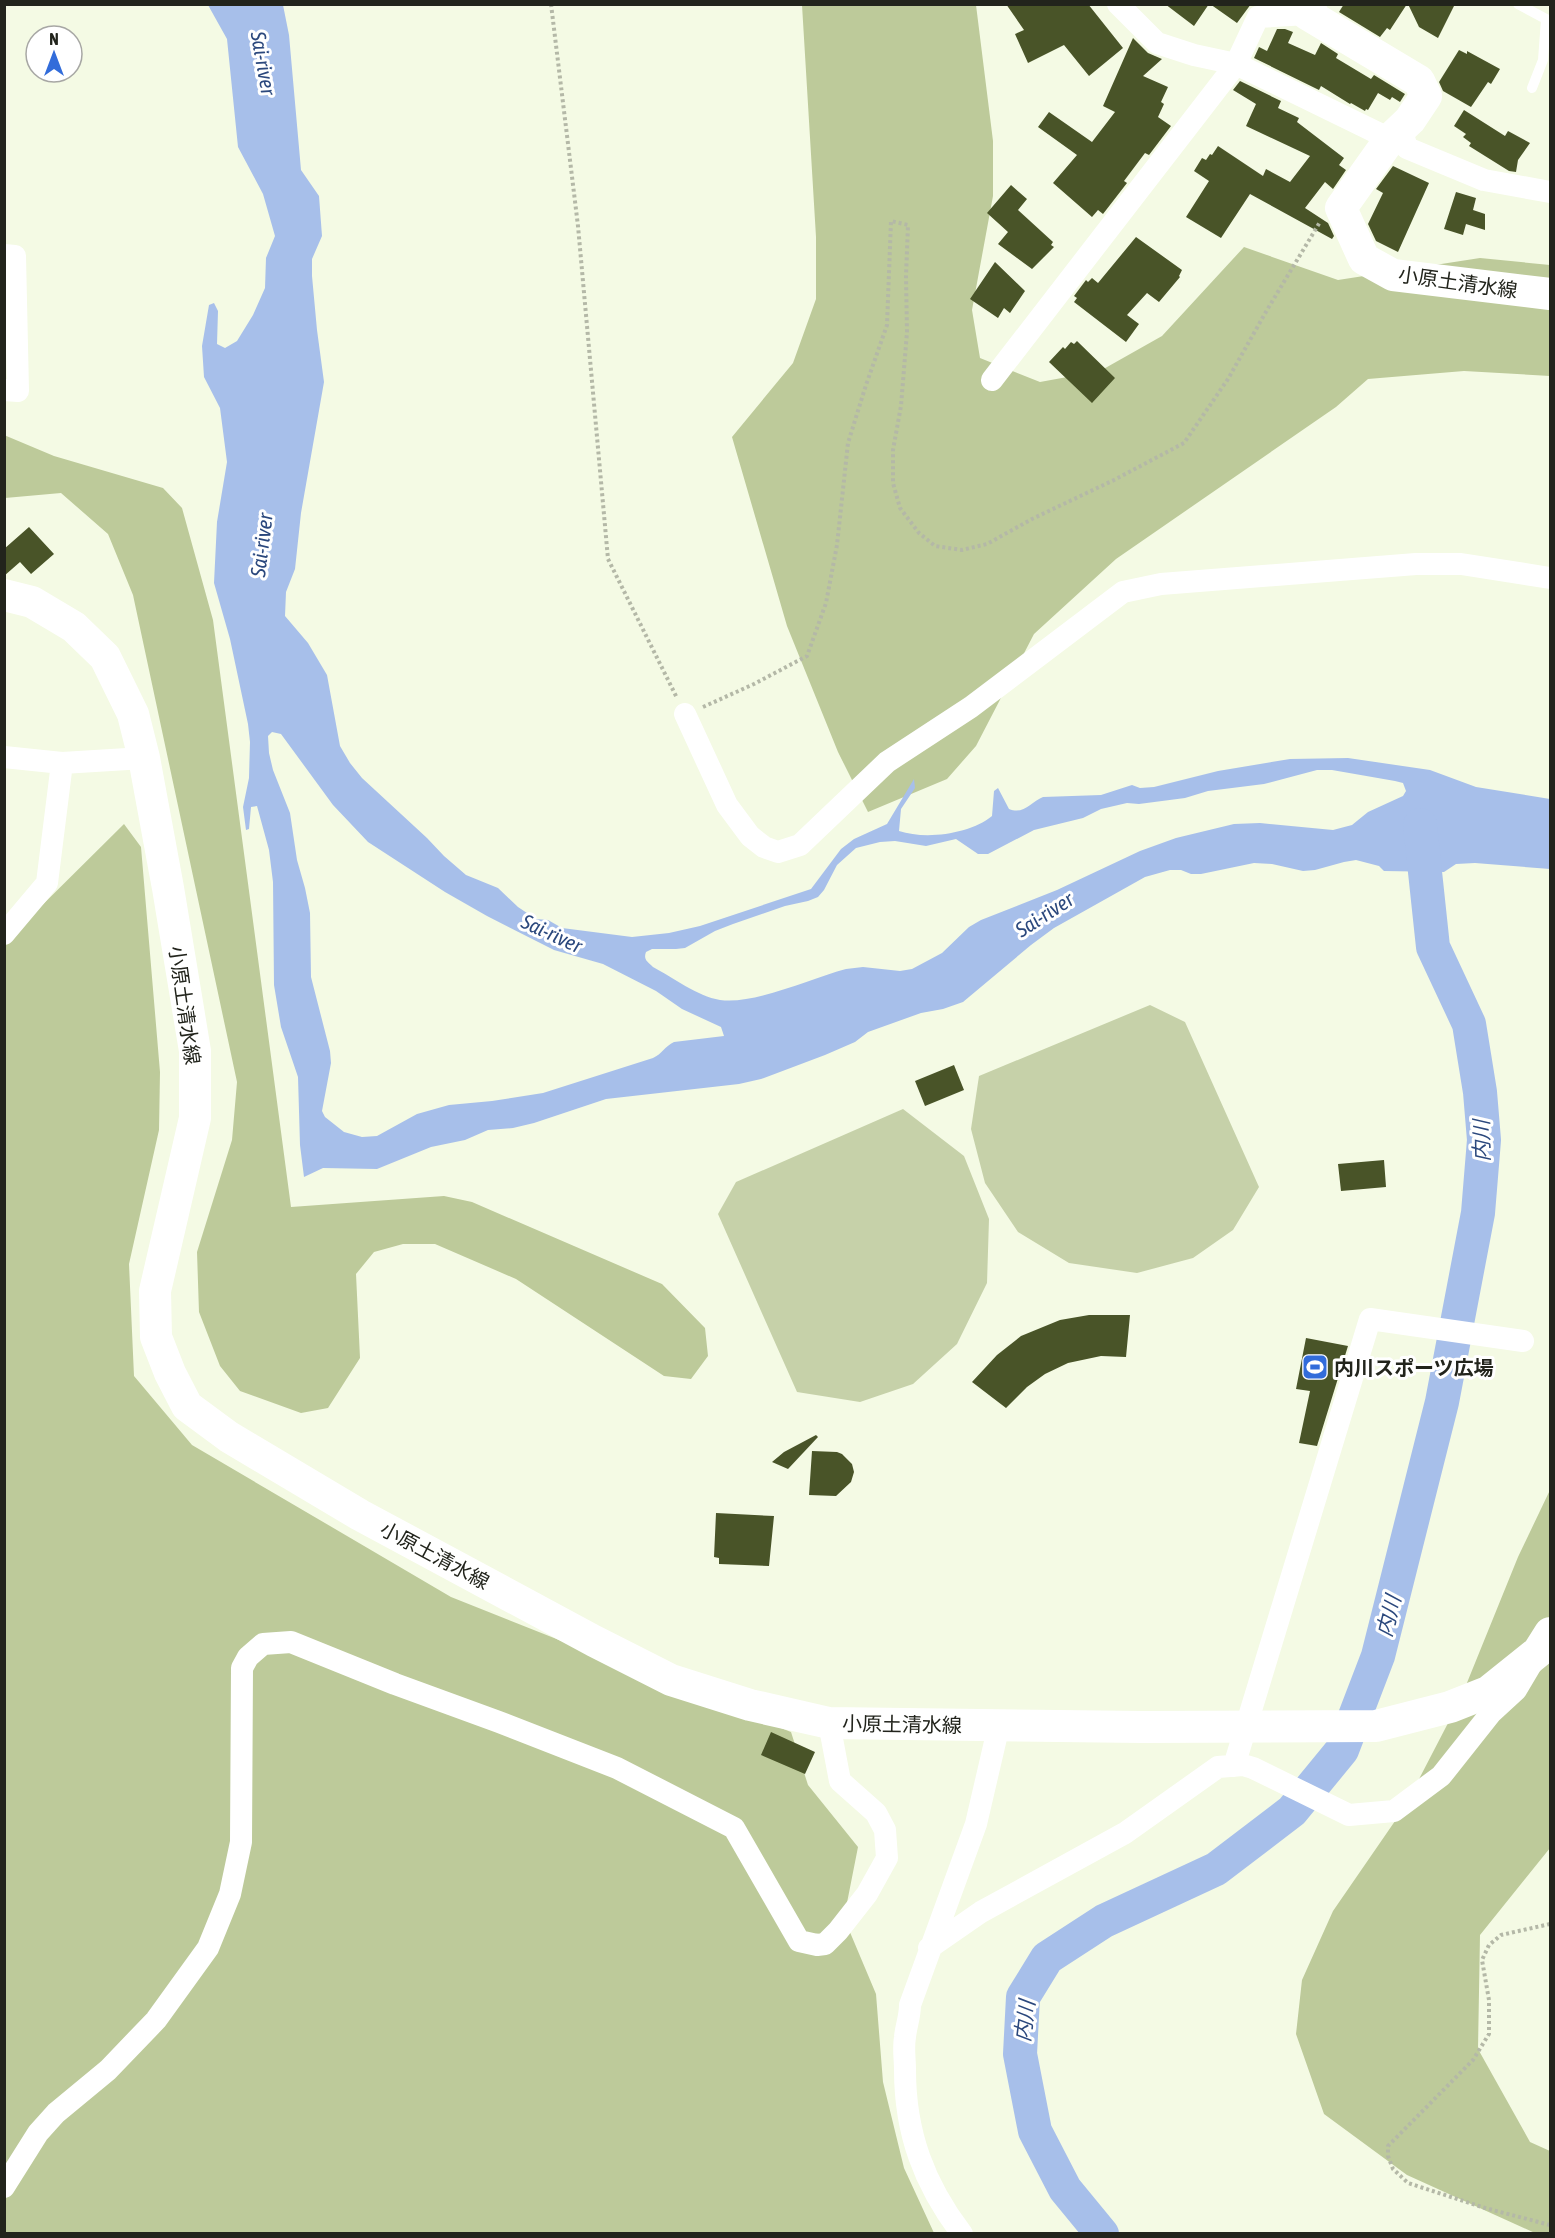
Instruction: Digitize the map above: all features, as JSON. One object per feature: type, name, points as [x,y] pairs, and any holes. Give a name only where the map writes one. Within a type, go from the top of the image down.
[{"type":"main road","points":[[1309,9],[1419,81],[1426,96],[1341,208]]},
{"type":"main road","name":"小原土清水線","points":[[1341,208],[1364,259],[1393,276],[1551,294]]},
{"type":"main road","name":"小原土清水線","points":[[4,595],[32,602],[74,627],[105,657],[134,714],[144,758],[195,1051],[195,1118],[155,1291],[156,1337],[170,1373],[188,1406],[229,1437],[360,1515],[662,1675],[750,1705],[829,1723],[1143,1727],[1376,1726],[1450,1707],[1488,1692],[1544,1643]]},
{"type":"street","points":[[1118,4],[1157,43],[1194,55],[1236,64],[1395,134],[1407,148],[1484,180],[1551,192]]},
{"type":"street","points":[[992,380],[1236,64],[1258,17],[1309,9]]},
{"type":"street","points":[[4,255],[15,256],[18,391],[4,390]]},
{"type":"street","points":[[685,714],[727,805],[750,836],[764,847],[777,852],[800,845],[887,762],[971,707],[1123,592],[1161,584],[1416,564],[1461,564],[1551,578]]},
{"type":"street","points":[[4,757],[62,763],[144,758]]},
{"type":"street","points":[[4,934],[47,883],[62,763]]},
{"type":"street","points":[[1244,1767],[1370,1319],[1523,1341]]},
{"type":"street","points":[[4,2187],[38,2133],[56,2113],[108,2070],[156,2020],[208,1948],[230,1894],[241,1842],[242,1668],[248,1657],[262,1644],[291,1642],[395,1684],[499,1722],[617,1768],[734,1828],[799,1941],[817,1945],[825,1944],[867,1894],[886,1858],[885,1830],[876,1813],[840,1781],[829,1723]]},
{"type":"street","points":[[930,1948],[981,1912],[1125,1833],[1218,1767],[1244,1767],[1349,1815],[1394,1811],[1441,1776],[1491,1713],[1516,1690],[1544,1643]]},
{"type":"street","points":[[962,2234],[930,2185],[915,2149],[904,2097],[904,2038],[910,2017],[910,2005],[976,1824],[999,1725]]},
{"type":"lane","points":[[1518,4],[1549,18],[1543,60],[1532,88]]},
{"type":"path","points":[[551,4],[578,226],[608,559],[685,714],[754,684],[807,656],[826,603],[837,545],[848,443],[887,325],[891,221],[908,225],[907,332],[902,406],[893,450],[893,483],[900,508],[920,533],[935,546],[962,550],[987,544],[1184,443],[1228,379],[1332,202],[1341,208]]},
{"type":"path","points":[[1551,1924],[1501,1935],[1489,1945],[1482,1960],[1489,2000],[1489,2034],[1473,2060],[1388,2146],[1388,2156],[1393,2169],[1408,2183],[1485,2208],[1551,2225]]},
{"type":"green space","points":[[802,5],[976,5],[993,141],[993,196],[972,310],[980,358],[1040,382],[1100,371],[1162,336],[1244,247],[1338,280],[1480,258],[1550,265],[1550,376],[1464,371],[1368,379],[1336,407],[1116,559],[1034,634],[976,746],[947,779],[868,812],[838,752],[787,626],[732,437],[793,363],[816,299],[816,237]]},
{"type":"green space","points":[[4,435],[54,456],[163,488],[182,508],[213,620],[291,1207],[444,1196],[472,1202],[662,1284],[705,1328],[708,1356],[691,1379],[664,1376],[516,1279],[435,1244],[403,1244],[374,1252],[356,1274],[360,1358],[328,1408],[301,1413],[240,1391],[220,1366],[199,1312],[197,1252],[232,1140],[237,1082],[133,595],[108,534],[61,493],[5,498]]},
{"type":"green space","points":[[124,824],[141,847],[160,1072],[159,1130],[129,1264],[134,1376],[192,1445],[451,1597],[791,1732],[808,1785],[858,1847],[844,1918],[876,1994],[883,2082],[904,2168],[934,2233],[5,2234],[5,942]]},
{"type":"green space","points":[[1150,1005],[1185,1022],[1259,1187],[1233,1230],[1193,1258],[1137,1273],[1069,1263],[1018,1232],[985,1183],[971,1129],[979,1076]]},
{"type":"green space","points":[[903,1109],[964,1156],[989,1219],[987,1283],[957,1344],[913,1384],[860,1402],[797,1392],[718,1214],[736,1182]]},
{"type":"green space","points":[[1550,1490],[1550,1848],[1480,1935],[1478,2049],[1530,2142],[1550,2151],[1550,2233],[1535,2233],[1407,2175],[1324,2114],[1296,2034],[1302,1980],[1333,1911],[1404,1808],[1460,1700],[1518,1557]]},
{"type":"water","name":"Sai-river","points":[[208,5],[283,5],[289,35],[301,170],[319,196],[322,236],[312,259],[312,276],[324,382],[301,513],[295,569],[286,592],[285,616],[308,643],[327,675],[340,746],[362,778],[466,875],[498,888],[518,907],[536,919],[548,920],[562,928],[632,937],[669,933],[700,926],[811,889],[841,849],[854,839],[887,824],[914,779],[915,788],[901,809],[899,831],[934,835],[960,831],[992,816],[994,791],[998,788],[1009,809],[1019,810],[1043,797],[1101,795],[1132,785],[1140,788],[1154,787],[1218,771],[1290,759],[1348,758],[1430,770],[1476,787],[1550,799],[1550,869],[1475,863],[1456,864],[1444,872],[1384,871],[1379,866],[1356,860],[1303,871],[1272,864],[1254,863],[1201,874],[1170,870],[1145,877],[1054,928],[963,1002],[921,1013],[868,1032],[855,1042],[761,1079],[739,1084],[606,1099],[534,1123],[488,1130],[465,1140],[431,1147],[377,1169],[323,1168],[304,1177],[300,1145],[298,1077],[281,1027],[274,985],[273,882],[269,850],[257,806],[251,807],[249,829],[246,830],[243,807],[249,778],[248,724],[230,639],[214,583],[217,522],[227,462],[220,408],[204,377],[202,346],[209,305],[214,303],[218,311],[217,344],[225,348],[237,341],[253,315],[265,288],[266,258],[275,236],[263,194],[238,147],[227,39]],"holes":[[[272,732],[281,734],[333,805],[368,842],[487,916],[554,950],[603,964],[656,991],[682,1009],[721,1027],[724,1036],[674,1042],[653,1058],[543,1093],[449,1105],[417,1114],[377,1136],[362,1137],[344,1132],[325,1117],[322,1111],[331,1063],[330,1051],[311,977],[310,913],[297,860],[290,813],[273,770],[269,753],[268,736]],[[1317,770],[1332,770],[1395,781],[1403,783],[1406,791],[1403,796],[1368,812],[1352,825],[1333,830],[1260,823],[1234,824],[1176,838],[1140,851],[1057,890],[981,920],[969,927],[942,953],[912,969],[900,971],[863,967],[846,969],[750,999],[720,1000],[703,995],[686,986],[653,967],[646,959],[646,952],[652,949],[685,948],[733,924],[818,897],[837,865],[856,848],[895,841],[926,846],[956,839],[978,854],[988,854],[1034,830],[1083,818],[1101,809],[1127,803],[1139,804],[1185,798],[1208,791],[1264,784]]]},
{"type":"building","points":[[1006,4],[1088,4],[1123,48],[1089,76],[1064,45],[1028,63],[1015,34],[1024,30]]},
{"type":"building","points":[[1165,4],[1209,4],[1194,26]]},
{"type":"building","points":[[1210,4],[1251,4],[1237,23]]},
{"type":"building","points":[[1344,4],[1407,4],[1390,30],[1387,28],[1380,37],[1339,12]]},
{"type":"building","points":[[1408,4],[1455,4],[1438,38],[1419,27]]},
{"type":"building","points":[[1277,29],[1293,32],[1288,43],[1315,55],[1321,43],[1338,54],[1336,58],[1371,79],[1374,75],[1405,94],[1400,102],[1392,97],[1390,100],[1378,93],[1368,110],[1365,111],[1321,86],[1319,90],[1254,58],[1259,47],[1267,51]]},
{"type":"building","points":[[1133,38],[1148,53],[1162,59],[1143,76],[1168,87],[1161,102],[1164,104],[1158,117],[1171,126],[1149,155],[1145,153],[1124,181],[1127,183],[1103,214],[1098,210],[1092,217],[1053,183],[1077,155],[1038,127],[1049,112],[1092,142],[1115,112],[1103,106]]},
{"type":"building","points":[[1459,50],[1467,54],[1467,51],[1500,69],[1491,84],[1488,82],[1471,107],[1443,91],[1439,82]]},
{"type":"building","points":[[1240,81],[1281,101],[1278,108],[1299,118],[1297,122],[1344,158],[1339,165],[1346,170],[1333,189],[1325,182],[1305,208],[1328,223],[1334,236],[1332,239],[1250,194],[1221,238],[1186,217],[1209,181],[1194,171],[1202,158],[1206,160],[1218,146],[1263,176],[1266,169],[1290,182],[1310,156],[1246,126],[1256,104],[1233,90]]},
{"type":"building","points":[[1464,110],[1505,136],[1508,131],[1530,143],[1518,160],[1516,172],[1509,171],[1469,146],[1471,143],[1463,137],[1466,134],[1454,126]]},
{"type":"building","points":[[1393,166],[1429,183],[1398,252],[1376,241],[1368,224],[1383,193],[1376,189]]},
{"type":"building","points":[[1011,185],[1027,199],[1018,210],[1053,242],[1051,245],[1054,247],[1032,269],[998,244],[1008,232],[987,213]]},
{"type":"building","points":[[1456,192],[1476,198],[1473,210],[1485,214],[1485,230],[1466,224],[1463,235],[1444,229]]},
{"type":"building","points":[[1136,237],[1182,270],[1180,277],[1159,302],[1147,293],[1127,315],[1139,324],[1126,342],[1074,302],[1077,298],[1074,296],[1086,280],[1088,282],[1092,278],[1098,283]]},
{"type":"building","points":[[995,262],[1025,291],[1010,313],[1004,308],[998,318],[970,299]]},
{"type":"building","points":[[1077,341],[1115,378],[1092,403],[1049,362],[1063,347],[1065,349],[1071,342],[1074,344]]},
{"type":"building","points":[[29,527],[54,554],[31,574],[20,562],[4,576],[4,549]]},
{"type":"building","points":[[954,1065],[964,1090],[925,1106],[915,1081]]},
{"type":"building","points":[[1384,1160],[1386,1187],[1341,1191],[1338,1164]]},
{"type":"building","points":[[1089,1315],[1130,1315],[1126,1357],[1101,1356],[1068,1363],[1045,1374],[1027,1387],[1006,1408],[972,1382],[997,1355],[1021,1336],[1060,1320]]},
{"type":"building","points":[[1306,1338],[1348,1346],[1317,1446],[1299,1443],[1310,1391],[1296,1389]]},
{"type":"building","points":[[816,1435],[818,1437],[788,1469],[772,1462],[784,1452]]},
{"type":"building","points":[[812,1451],[837,1452],[852,1464],[854,1472],[851,1482],[836,1496],[809,1495]]},
{"type":"building","points":[[716,1513],[774,1516],[769,1566],[719,1564],[719,1558],[714,1557]]},
{"type":"building","points":[[771,1732],[815,1752],[805,1774],[761,1755]]},
{"type":"waterway","name":"内川","points":[[1102,2234],[1065,2189],[1035,2131],[1020,2054],[1023,1997],[1047,1958],[1104,1921],[1216,1869],[1292,1811],[1342,1750],[1378,1656],[1442,1402],[1478,1213],[1484,1140],[1480,1092],[1469,1024],[1433,947],[1420,825]]},
{"type":"place","name":"内川スポーツ広場","points":[[1315,1367]]}]
